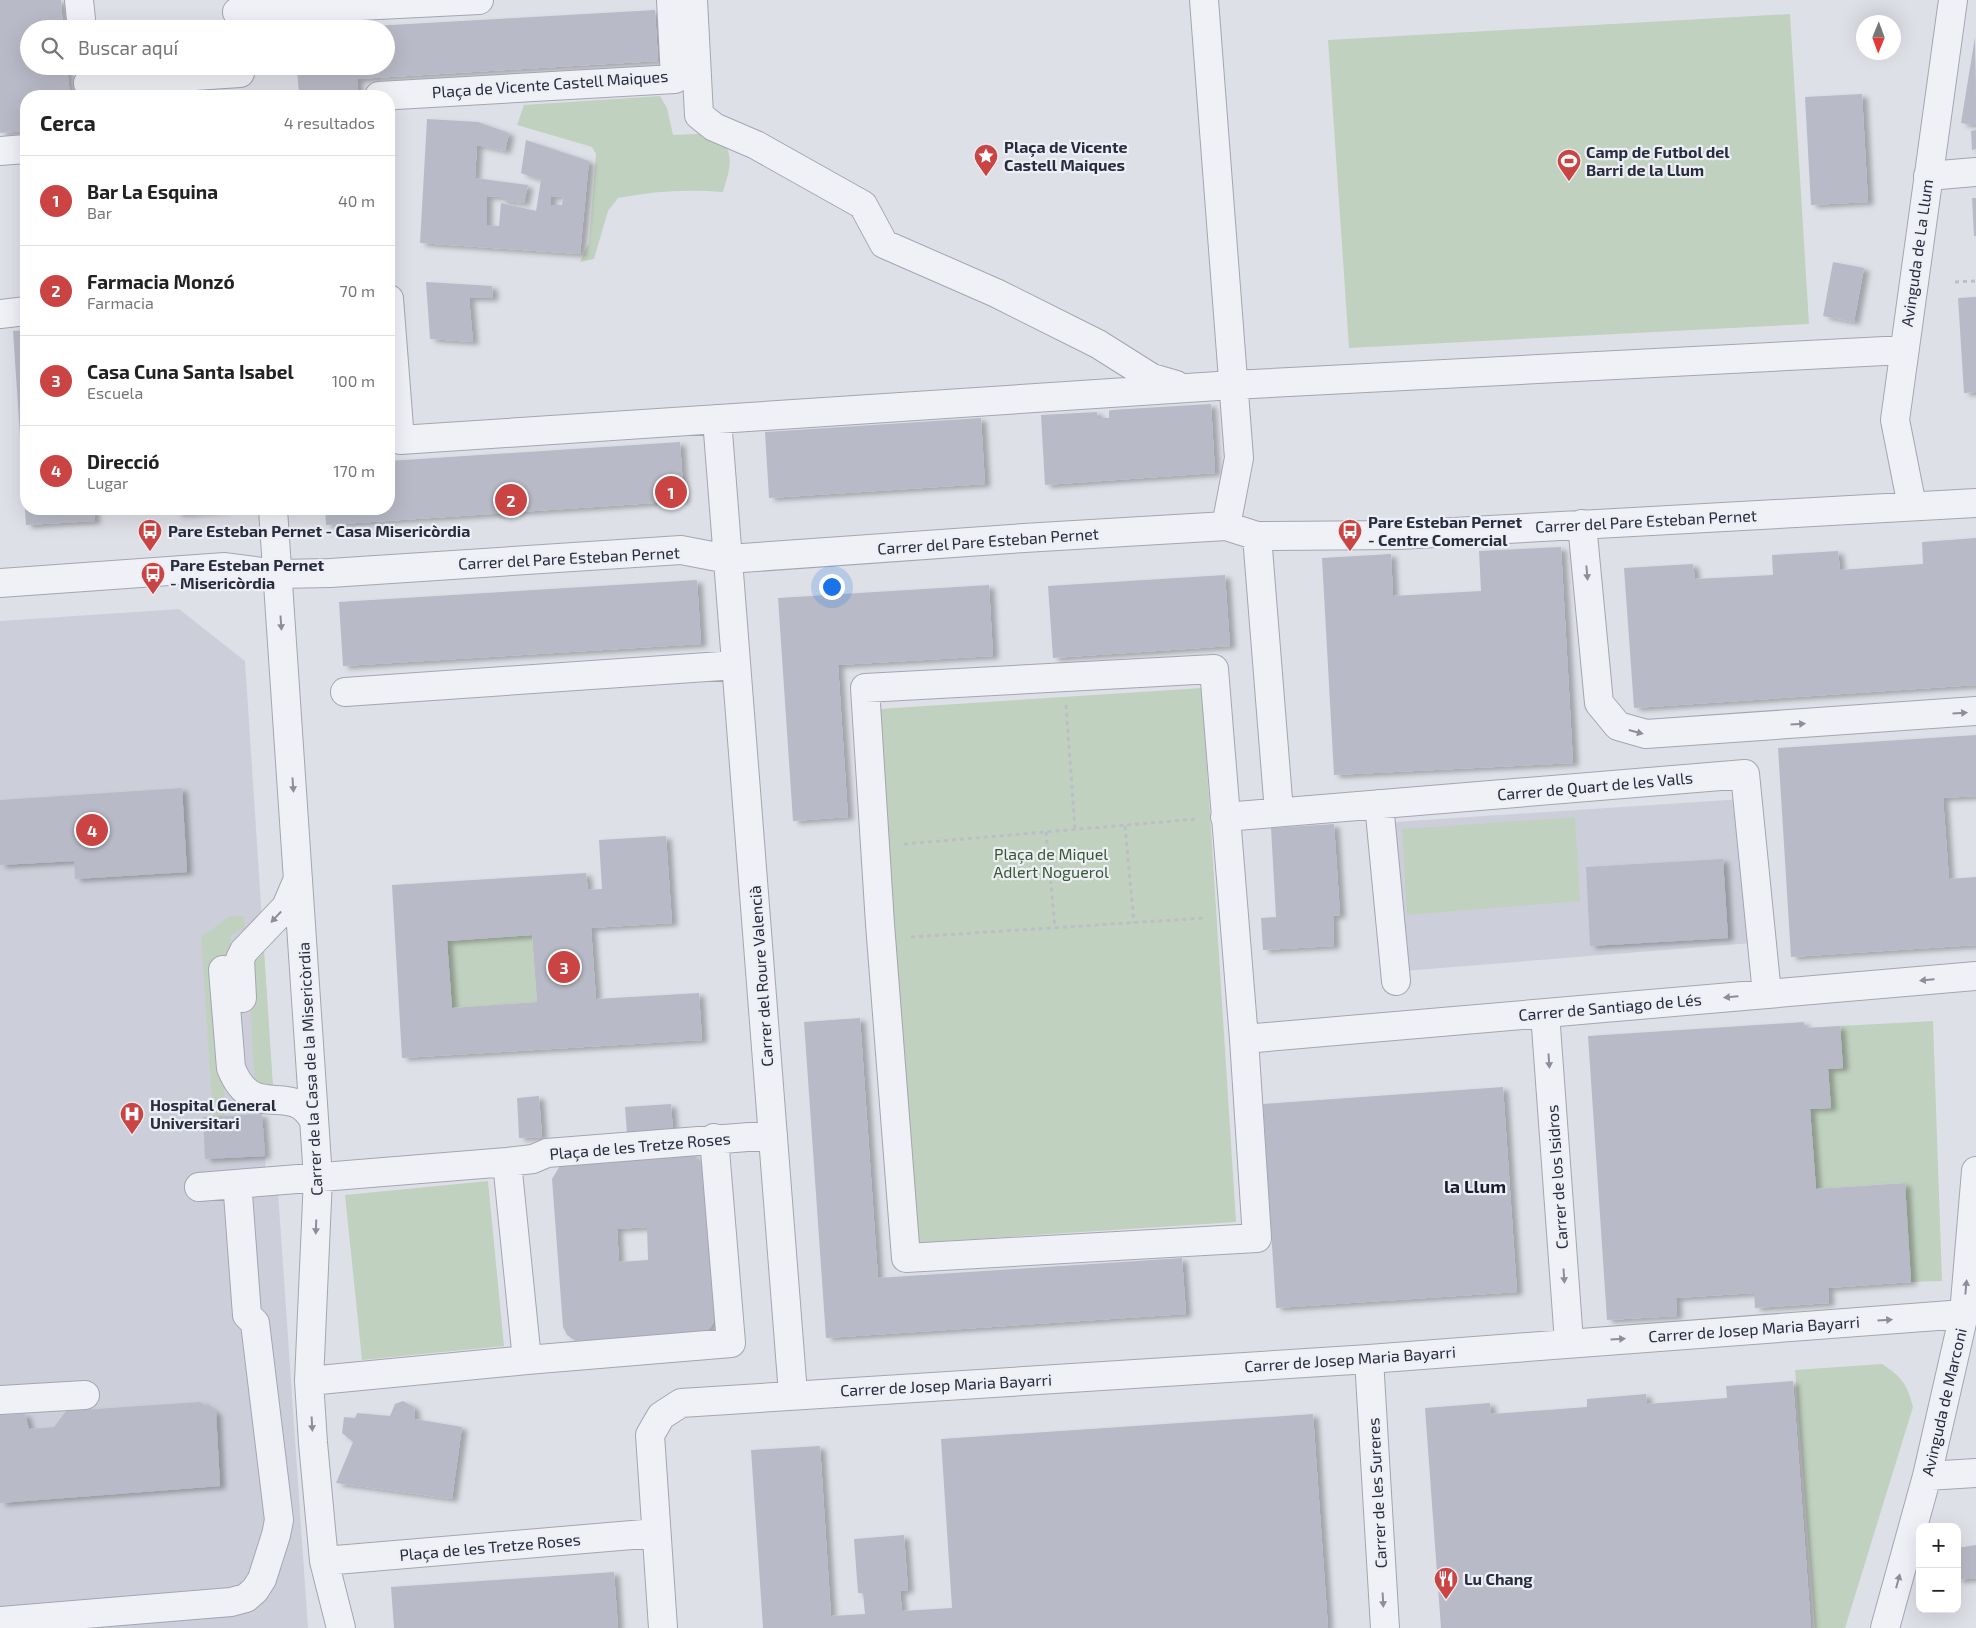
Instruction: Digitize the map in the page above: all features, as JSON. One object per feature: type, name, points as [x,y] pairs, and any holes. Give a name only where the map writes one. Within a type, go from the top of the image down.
[{"type":"street","points":[[79,0],[81,20]]},
{"type":"street","points":[[237,14],[479,0]]},
{"type":"street","name":"Plaça de Vicente Castell Maiques","points":[[395,95],[675,79],[671,0]]},
{"type":"street","points":[[694,0],[699,115],[714,127],[756,146],[863,204],[884,244],[1004,297],[1098,344],[1152,378],[1171,385],[1232,385]]},
{"type":"street","points":[[1204,0],[1239,458],[1226,526]]},
{"type":"street","name":"Avinguda de La Llum","points":[[1912,506],[1895,420],[1953,0]]},
{"type":"street","points":[[87,82],[241,78]]},
{"type":"street","points":[[0,151],[20,149]]},
{"type":"street","points":[[1928,176],[1976,172]]},
{"type":"street","points":[[0,314],[20,312]]},
{"type":"street","points":[[395,376],[400,440],[1232,385],[1904,350]]},
{"type":"street","name":"Carrer del Roure Valencià","points":[[717,419],[793,1394]]},
{"type":"street","name":"Carrer del Pare Esteban Pernet","points":[[0,583],[225,567],[277,574],[681,550],[728,559],[1226,526],[1257,536],[1399,534],[1976,503]]},
{"type":"street","name":"Carrer de la Casa de la Misericòrdia","points":[[273,515],[318,1178],[309,1381],[324,1561],[341,1628]]},
{"type":"street","points":[[1582,524],[1598,704],[1618,726],[1646,734],[1976,711]]},
{"type":"street","points":[[1257,536],[1279,812]]},
{"type":"street","points":[[345,692],[736,665]]},
{"type":"street","points":[[1214,669],[1225,817],[1244,1039],[1257,1238],[906,1258],[874,846],[865,688],[1214,669]]},
{"type":"street","name":"Carrer de Quart de les Valls","points":[[1225,817],[1745,774],[1767,994]]},
{"type":"street","points":[[1379,804],[1396,981]]},
{"type":"street","points":[[246,1058],[240,959],[244,951],[286,907],[294,892],[299,875]]},
{"type":"street","points":[[223,970],[231,1068],[236,1081],[247,1093],[260,1100],[298,1102],[308,1109],[314,1121]]},
{"type":"street","name":"Carrer de Santiago de Lés","points":[[1244,1039],[1976,976]]},
{"type":"street","name":"Carrer de los Isidros","points":[[1545,1013],[1569,1342]]},
{"type":"street","name":"Plaça de les Tretze Roses","points":[[199,1187],[507,1162],[533,1159],[547,1153],[714,1138],[773,1135]]},
{"type":"street","points":[[309,1381],[527,1360],[731,1344],[714,1138]]},
{"type":"street","points":[[507,1162],[527,1360]]},
{"type":"street","name":"Avinguda de Marconi","points":[[1885,1628],[1927,1476],[1964,1314],[1976,1170]]},
{"type":"street","points":[[0,1621],[231,1602],[246,1598],[256,1590],[276,1536],[279,1520],[254,1323],[262,1314],[246,1194]]},
{"type":"street","name":"Carrer de Josep Maria Bayarri","points":[[656,1533],[650,1435],[661,1416],[681,1403],[793,1394],[1369,1359],[1569,1342],[1964,1314]]},
{"type":"street","name":"Carrer de les Sureres","points":[[1369,1359],[1385,1628]]},
{"type":"street","points":[[0,1400],[85,1394]]},
{"type":"street","points":[[1927,1476],[1976,1473]]},
{"type":"street","points":[[656,1533],[664,1628]]},
{"type":"street","name":"Plaça de les Tretze Roses","points":[[324,1561],[656,1533]]},
{"type":"path","points":[[1955,282],[1976,281]]},
{"type":"path","points":[[1064,677],[1075,829]]},
{"type":"path","points":[[874,846],[1225,817]]},
{"type":"path","points":[[1124,826],[1134,923]]},
{"type":"path","points":[[1046,832],[1055,928]]},
{"type":"path","points":[[881,939],[1234,916]]},
{"type":"shaded area","name":"Hospital General Universitari","points":[[179,609],[245,661],[273,1088],[261,1089],[267,1193],[278,1192],[308,1628],[0,1628],[0,621]]},
{"type":"shaded area","points":[[1742,799],[1752,943],[1404,971],[1395,822]]},
{"type":"green space","name":"Camp de Futbol del Barri de la Llum","points":[[1790,14],[1809,324],[1349,348],[1328,40]]},
{"type":"green space","points":[[660,96],[667,108],[673,135],[720,133],[728,149],[730,162],[723,192],[670,191],[618,198],[608,211],[594,259],[580,262],[589,243],[596,154],[592,147],[517,125],[524,105]]},
{"type":"green space","name":"Plaça de Miquel Adlert Noguerol","points":[[1202,688],[1236,1222],[914,1243],[879,709]]},
{"type":"green space","points":[[1575,817],[1580,901],[1407,915],[1402,829]]},
{"type":"green space","points":[[230,916],[244,916],[245,929],[237,931],[231,936],[232,969],[216,971],[226,1116],[213,1116],[201,937]]},
{"type":"green space","points":[[532,935],[537,1002],[452,1008],[447,941]]},
{"type":"green space","points":[[264,952],[273,1088],[255,1089],[248,967]]},
{"type":"green space","points":[[1933,1021],[1942,1281],[1911,1282],[1904,1183],[1816,1189],[1810,1109],[1831,1108],[1828,1069],[1843,1068],[1840,1026]]},
{"type":"green space","points":[[488,1181],[504,1346],[362,1360],[345,1195]]},
{"type":"green space","points":[[1882,1364],[1903,1382],[1913,1407],[1845,1628],[1815,1628],[1795,1370]]},
{"type":"building","points":[[0,0],[61,0],[62,20],[20,20],[20,75],[68,75],[69,90],[20,90],[20,131],[0,133]]},
{"type":"building","points":[[655,10],[658,61],[357,79],[358,90],[299,90],[298,75],[395,75],[395,25]]},
{"type":"building","points":[[1975,37],[1976,116],[1975,125],[1961,123]]},
{"type":"building","points":[[1862,94],[1868,202],[1811,205],[1805,97]]},
{"type":"building","points":[[427,119],[478,122],[509,133],[505,151],[477,145],[475,178],[528,185],[524,203],[501,200],[501,197],[487,196],[487,225],[499,226],[501,203],[536,211],[541,180],[521,173],[526,140],[589,161],[580,254],[420,243]],"holes":[[[551,196],[563,197],[562,205],[551,205]]]},
{"type":"building","points":[[1976,130],[1976,149],[1972,150],[1971,131]]},
{"type":"building","points":[[1972,198],[1976,198],[1976,236],[1974,236]]},
{"type":"building","points":[[1833,262],[1864,268],[1854,322],[1823,316]]},
{"type":"building","points":[[426,282],[492,286],[493,298],[469,298],[473,342],[430,339]]},
{"type":"building","points":[[1976,297],[1976,392],[1964,393],[1958,298]]},
{"type":"building","points":[[20,330],[20,435],[13,331]]},
{"type":"building","points":[[1211,404],[1215,473],[1045,485],[1041,415],[1097,412],[1098,418],[1109,418],[1109,411],[1111,410]]},
{"type":"building","points":[[981,418],[985,484],[769,498],[765,432]]},
{"type":"building","points":[[680,442],[684,501],[326,525],[325,515],[395,515],[395,461]]},
{"type":"building","points":[[25,515],[94,515],[95,521],[26,525]]},
{"type":"building","points":[[1976,538],[1976,685],[1634,708],[1624,568],[1693,564],[1695,579],[1773,575],[1772,555],[1838,551],[1840,570],[1923,564],[1922,542]]},
{"type":"building","points":[[1561,547],[1573,763],[1334,775],[1322,558],[1391,554],[1393,596],[1481,591],[1479,551]]},
{"type":"building","points":[[1225,575],[1230,646],[1053,658],[1048,586]]},
{"type":"building","points":[[697,580],[701,644],[343,666],[339,602]]},
{"type":"building","points":[[989,585],[993,656],[838,665],[848,817],[793,821],[778,598]]},
{"type":"building","points":[[1976,735],[1976,796],[1943,798],[1949,879],[1976,877],[1976,945],[1791,957],[1778,748]]},
{"type":"building","points":[[182,788],[187,872],[75,879],[74,861],[0,865],[0,800]]},
{"type":"building","points":[[1334,824],[1340,915],[1333,916],[1334,946],[1263,950],[1261,918],[1276,917],[1271,828]]},
{"type":"building","points":[[666,836],[672,923],[591,928],[596,999],[699,993],[702,1040],[402,1058],[392,885],[586,873],[588,890],[602,889],[599,840]],"holes":[[[532,935],[537,1002],[452,1008],[447,941]]]},
{"type":"building","points":[[1723,859],[1728,938],[1590,946],[1586,867]]},
{"type":"building","points":[[860,1018],[878,1278],[1182,1258],[1186,1314],[826,1338],[804,1022]]},
{"type":"building","points":[[1804,1022],[1805,1028],[1840,1026],[1843,1068],[1828,1069],[1831,1108],[1810,1109],[1816,1189],[1905,1183],[1911,1282],[1828,1288],[1829,1303],[1755,1308],[1754,1293],[1676,1298],[1677,1316],[1607,1320],[1588,1036]]},
{"type":"building","points":[[1503,1087],[1517,1292],[1276,1308],[1263,1104]]},
{"type":"building","points":[[539,1096],[542,1137],[519,1138],[517,1098]]},
{"type":"building","points":[[671,1104],[673,1132],[627,1134],[625,1107]]},
{"type":"building","points":[[262,1114],[265,1156],[205,1159],[203,1117]]},
{"type":"building","points":[[687,1151],[702,1162],[717,1315],[711,1327],[703,1334],[577,1342],[567,1335],[563,1327],[552,1179],[561,1164]],"holes":[[[647,1227],[648,1260],[619,1262],[617,1229]]]},
{"type":"building","points":[[1793,1381],[1811,1628],[1441,1628],[1425,1408],[1490,1403],[1491,1414],[1587,1407],[1587,1399],[1646,1394],[1647,1404],[1727,1398],[1726,1386]]},
{"type":"building","points":[[403,1401],[414,1407],[415,1419],[462,1427],[452,1499],[336,1483],[353,1442],[342,1433],[344,1417],[355,1418],[357,1413],[390,1416],[395,1404]]},
{"type":"building","points":[[200,1402],[216,1412],[220,1486],[0,1503],[0,1415],[25,1414],[29,1429],[54,1427],[66,1411]]},
{"type":"building","points":[[1313,1414],[1328,1628],[763,1628],[751,1450],[820,1446],[831,1616],[865,1614],[863,1593],[858,1593],[854,1539],[904,1535],[908,1590],[900,1591],[902,1611],[952,1608],[941,1439]]},
{"type":"building","points":[[1976,1545],[1976,1578],[1961,1580],[1961,1547]]},
{"type":"building","points":[[614,1572],[618,1628],[394,1628],[391,1587]]},
{"type":"place","name":"Plaça de Vicente Castell Maiques","points":[[986,177]]},
{"type":"place","name":"Camp de Futbol del Barri de la Llum","points":[[1569,182]]},
{"type":"place","name":"Bar La Esquina","points":[[671,492]]},
{"type":"place","name":"Farmacia Monzó","points":[[511,500]]},
{"type":"place","name":"Pare Esteban Pernet - Casa Misericòrdia","points":[[150,552]]},
{"type":"place","name":"Pare Esteban Pernet - Centre Comercial","points":[[1350,552]]},
{"type":"place","name":"Pare Esteban Pernet - Misericòrdia","points":[[153,595]]},
{"type":"place","name":"Direcció","points":[[92,830]]},
{"type":"place","name":"Casa Cuna Santa Isabel","points":[[564,967]]},
{"type":"place","name":"Hospital General Universitari","points":[[132,1135]]},
{"type":"place","name":"Lu Chang","points":[[1446,1600]]},
{"type":"district","name":"la Llum","points":[[1475,1187]]}]
